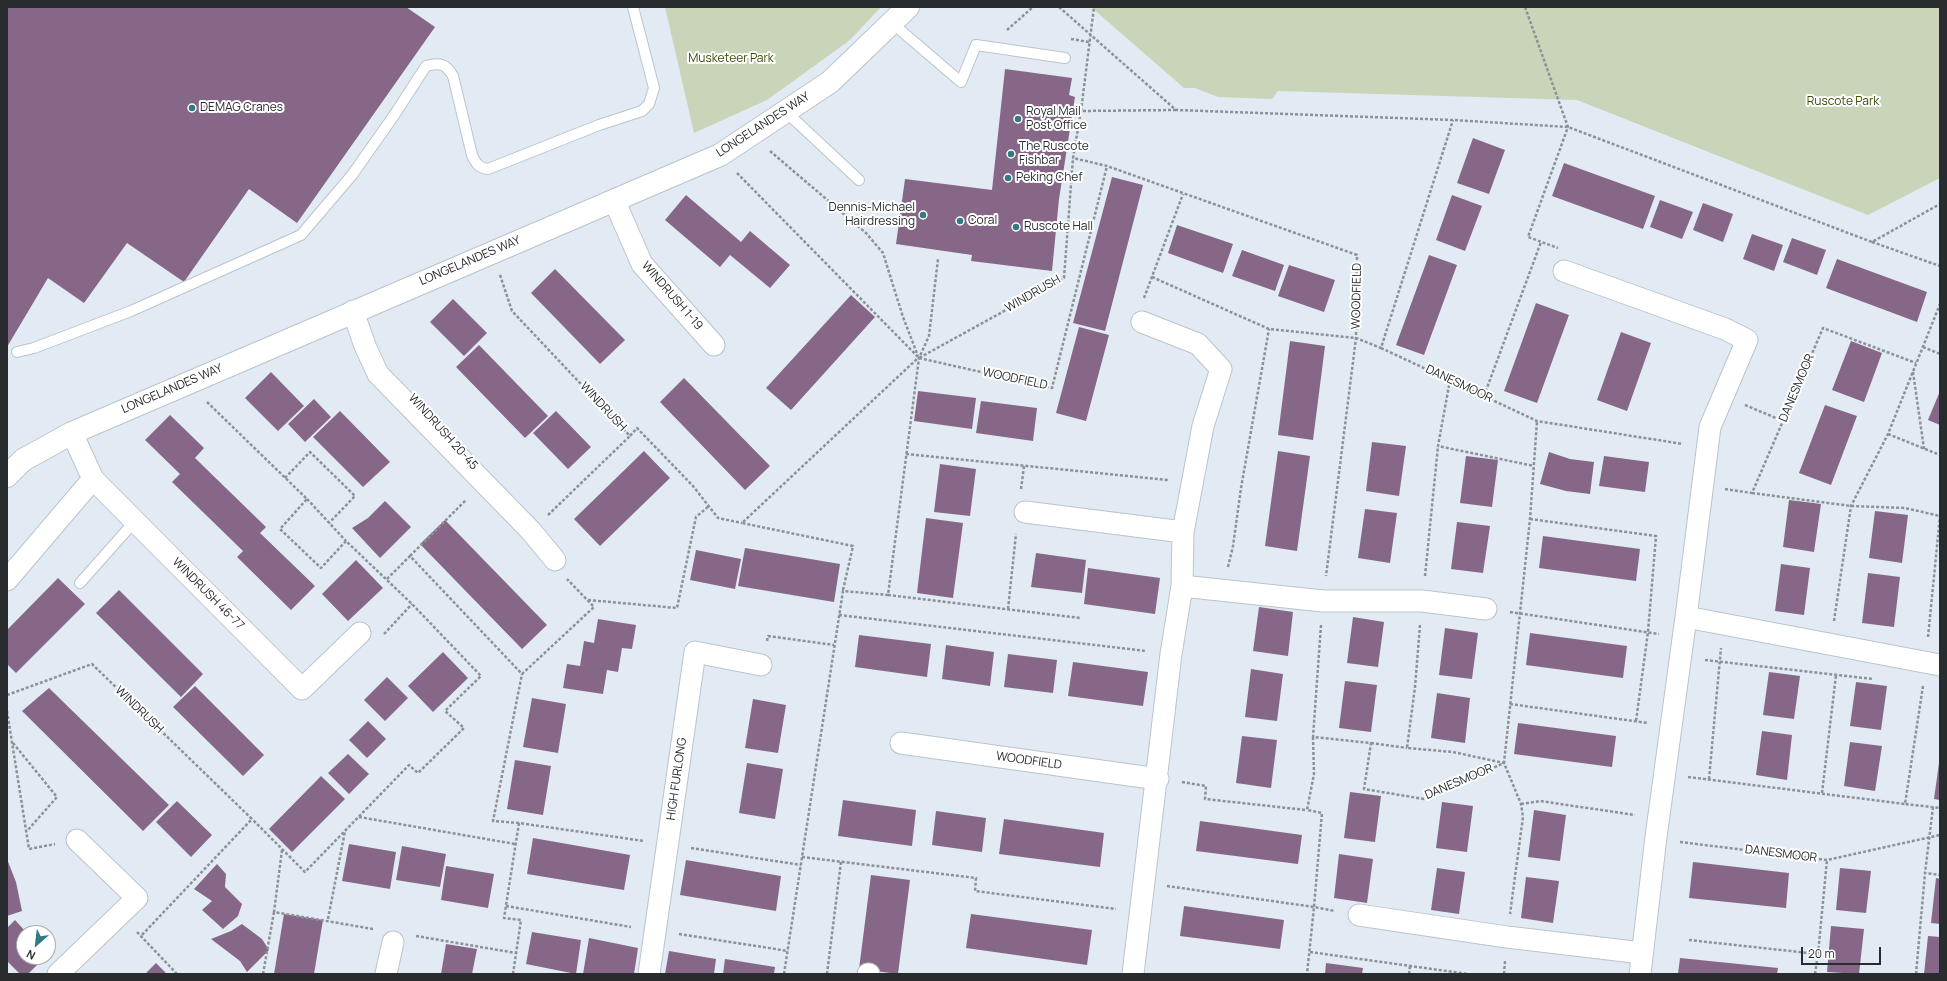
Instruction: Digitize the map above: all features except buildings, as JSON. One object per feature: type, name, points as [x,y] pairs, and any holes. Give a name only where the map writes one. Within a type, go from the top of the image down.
[{"type":"street","name":"LONGELANDES WAY","points":[[7,476],[23,460],[72,433],[720,154],[830,82],[908,7]]},
{"type":"street","name":"WINDRUSH 1-19","points":[[614,200],[642,264],[714,345]]},
{"type":"street","points":[[1569,273],[1725,328],[1747,340],[1710,427],[1685,627],[1657,828],[1640,974]]},
{"type":"street","points":[[356,310],[365,346],[378,374],[483,483],[540,534],[558,567]]},
{"type":"street","name":"WINDRUSH 20-45","points":[[356,310],[380,362],[540,534]]},
{"type":"street","points":[[1133,974],[1158,779],[1171,654],[1182,586],[1183,532],[1204,426],[1221,369],[1198,344],[1142,322]]},
{"type":"street","name":"WINDRUSH 46-77","points":[[72,433],[93,479],[302,689],[360,633]]},
{"type":"street","points":[[7,580],[93,479]]},
{"type":"street","points":[[1024,512],[1183,532]]},
{"type":"street","points":[[1182,586],[1323,601],[1422,602],[1486,609]]},
{"type":"street","points":[[1685,627],[1724,624],[1933,663]]},
{"type":"street","name":"HIGH FURLONG","points":[[650,974],[695,652],[761,665]]},
{"type":"street","name":"WOODFIELD","points":[[901,743],[1158,779]]},
{"type":"street","points":[[58,974],[137,898],[77,840]]},
{"type":"street","points":[[1359,915],[1507,937],[1642,953]]},
{"type":"street","points":[[386,974],[394,937]]},
{"type":"lane","points":[[18,352],[34,348],[131,311],[300,235],[352,175],[395,114],[426,66],[437,63],[447,66],[453,76],[472,155],[476,163],[481,168],[488,169],[599,125],[642,111],[649,104],[654,88],[633,7]]},
{"type":"lane","points":[[892,23],[961,82],[976,45],[1065,58]]},
{"type":"lane","points":[[786,111],[859,180]]},
{"type":"lane","points":[[80,583],[135,521]]},
{"type":"path","points":[[1007,30],[1033,7]]},
{"type":"path","points":[[1059,7],[1176,110]]},
{"type":"path","points":[[1073,158],[1081,111],[1089,33],[1094,7]]},
{"type":"path","points":[[1525,7],[1568,127],[1528,237],[1557,248],[1569,273]]},
{"type":"path","points":[[1081,111],[1176,110],[1453,120],[1568,127],[1872,242],[1940,266]]},
{"type":"path","points":[[1381,348],[1453,120]]},
{"type":"path","points":[[751,134],[866,233],[883,253],[903,318],[918,358]]},
{"type":"path","points":[[720,154],[918,358]]},
{"type":"path","name":"WOODFIELD","points":[[1073,158],[1107,166],[1357,255],[1356,338],[1323,601]]},
{"type":"path","name":"WINDRUSH","points":[[742,523],[918,358],[1064,278],[1073,158]]},
{"type":"path","name":"WOODFIELD","points":[[918,358],[1052,388],[1107,166]]},
{"type":"path","points":[[1142,322],[1136,320],[1183,194]]},
{"type":"path","points":[[1872,242],[1940,204]]},
{"type":"path","points":[[1484,396],[1541,242]]},
{"type":"path","name":"WINDRUSH","points":[[491,252],[512,311],[630,436],[637,428],[693,486],[718,518],[853,546],[843,591]]},
{"type":"path","points":[[888,595],[918,358],[929,336],[938,259]]},
{"type":"path","name":"DANESMOOR","points":[[1152,277],[1269,329],[1356,338],[1381,348],[1537,421],[1672,443],[1708,447]]},
{"type":"path","points":[[1822,793],[1836,675],[1835,645],[1851,506],[1888,434],[1940,304]]},
{"type":"path","name":"DANESMOOR","points":[[1752,493],[1823,328],[1916,363]]},
{"type":"path","points":[[1222,590],[1233,546],[1241,488],[1269,329]]},
{"type":"path","points":[[1923,347],[1940,354]]},
{"type":"path","points":[[1913,372],[1924,449]]},
{"type":"path","points":[[1407,748],[1415,687],[1438,446],[1450,380]]},
{"type":"path","points":[[187,383],[285,478],[346,541]]},
{"type":"path","points":[[1723,396],[1783,421]]},
{"type":"path","name":"DANESMOOR","points":[[1371,743],[1364,789],[1424,799],[1504,763],[1530,520],[1537,421]]},
{"type":"path","points":[[1888,434],[1940,456]]},
{"type":"path","points":[[540,534],[630,436]]},
{"type":"path","points":[[1438,446],[1534,466]]},
{"type":"path","points":[[285,478],[310,452],[355,496],[330,523]]},
{"type":"path","points":[[906,454],[1192,483]]},
{"type":"path","points":[[306,499],[346,541],[387,579],[483,483]]},
{"type":"path","points":[[1702,486],[1851,506],[1905,508],[1940,516],[1933,663]]},
{"type":"path","points":[[306,499],[280,529],[321,568],[346,541]]},
{"type":"path","points":[[588,600],[677,608],[696,517],[709,506]]},
{"type":"path","points":[[1008,609],[1018,513],[1024,512]]},
{"type":"path","points":[[1530,520],[1656,536],[1648,632],[1636,721]]},
{"type":"path","points":[[410,556],[522,674]]},
{"type":"path","points":[[558,567],[594,607],[522,674],[493,821],[668,844],[801,865]]},
{"type":"path","name":"WINDRUSH","points":[[7,695],[92,664],[305,872],[409,765],[418,773],[464,728],[445,711],[481,676],[387,579]]},
{"type":"path","points":[[784,974],[843,591],[1080,618]]},
{"type":"path","points":[[1306,810],[1314,774],[1313,738],[1323,601]]},
{"type":"path","points":[[1519,614],[1648,632],[1685,627]]},
{"type":"path","points":[[839,615],[1171,654]]},
{"type":"path","points":[[1709,779],[1724,624]]},
{"type":"path","points":[[761,665],[768,636],[834,645]]},
{"type":"path","points":[[1680,658],[1875,679]]},
{"type":"path","points":[[1905,804],[1923,685],[1928,686]]},
{"type":"path","points":[[1510,704],[1671,726]]},
{"type":"path","points":[[7,711],[29,849],[77,840]]},
{"type":"path","points":[[1313,738],[1453,752],[1504,763],[1521,804],[1523,817],[1507,937]]},
{"type":"path","points":[[12,742],[57,797],[26,831]]},
{"type":"path","points":[[1664,774],[1940,808]]},
{"type":"path","points":[[1158,779],[1206,786],[1205,799],[1322,813],[1307,974]]},
{"type":"path","name":"DANESMOOR","points":[[1521,804],[1540,801],[1657,828],[1701,845],[1827,860],[1815,974]]},
{"type":"path","points":[[1916,974],[1928,838],[1933,807]]},
{"type":"path","points":[[359,816],[515,844]]},
{"type":"path","points":[[140,936],[252,819]]},
{"type":"path","points":[[513,974],[520,920],[504,918],[519,824]]},
{"type":"path","points":[[328,919],[346,830]]},
{"type":"path","points":[[1827,860],[1940,835]]},
{"type":"path","points":[[263,974],[274,912],[282,850]]},
{"type":"path","points":[[802,857],[976,878],[975,891],[1141,912]]},
{"type":"path","points":[[827,974],[841,862]]},
{"type":"path","points":[[1925,873],[1940,875]]},
{"type":"path","points":[[1144,883],[1314,907],[1359,915]]},
{"type":"path","points":[[506,906],[788,951]]},
{"type":"path","points":[[274,912],[394,937],[516,954]]},
{"type":"path","points":[[119,915],[177,974]]},
{"type":"path","points":[[1689,940],[1818,954]]},
{"type":"path","points":[[1310,952],[1468,974]]},
{"type":"path","points":[[1409,974],[1410,966]]},
{"type":"green space","name":"Musketeer Park","points":[[665,7],[881,7],[850,40],[767,100],[694,133]]},
{"type":"green space","name":"Ruscote Park","points":[[1091,7],[1940,7],[1940,178],[1868,215],[1577,100],[1278,91],[1272,99],[1218,97],[1195,88],[1184,88]]},
{"type":"place","name":"DEMAG Cranes","points":[[192,108]]},
{"type":"place","name":"Royal Mail Post Office","points":[[1018,119]]},
{"type":"place","name":"The Ruscote Fishbar","points":[[1011,154]]},
{"type":"place","name":"Peking Chef","points":[[1008,178]]},
{"type":"place","name":"Dennis-Michael Hairdressing","points":[[923,215]]},
{"type":"place","name":"Coral","points":[[960,221]]},
{"type":"place","name":"Ruscote Hall","points":[[1016,227]]}]
